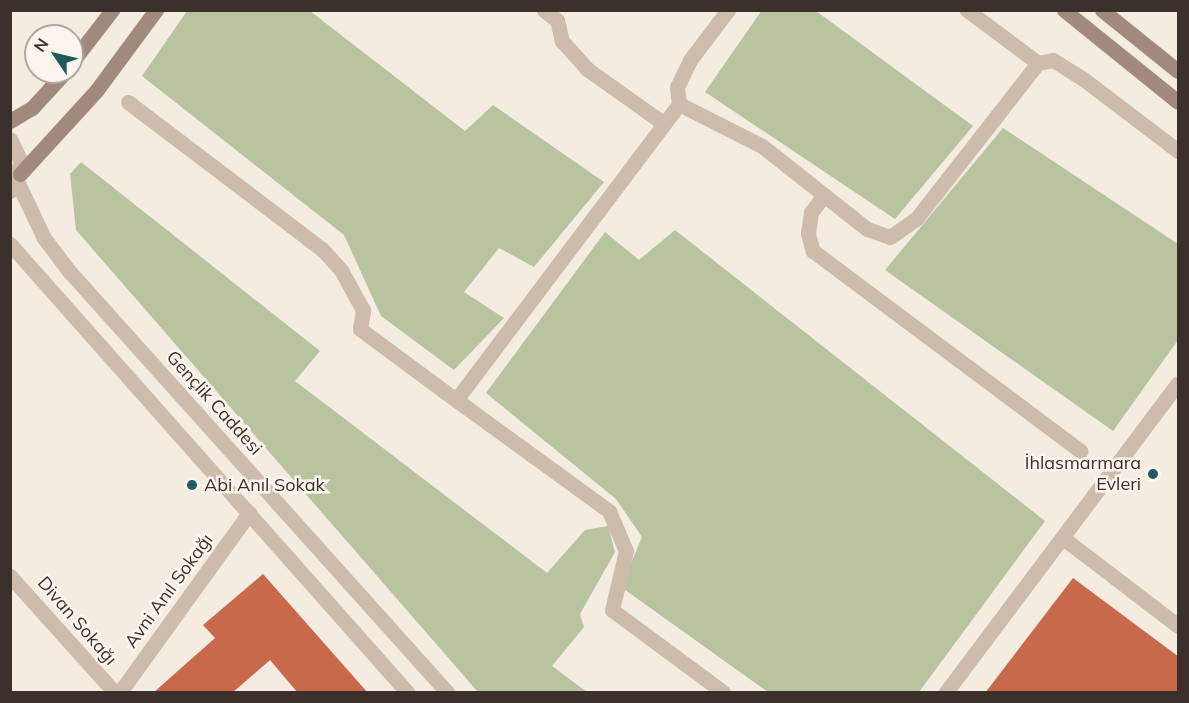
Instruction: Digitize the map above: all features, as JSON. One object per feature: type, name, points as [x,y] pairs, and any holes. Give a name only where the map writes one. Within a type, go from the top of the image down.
[{"type":"main road","points":[[84,46],[112,10]]},
{"type":"main road","points":[[16,182],[96,91],[156,10]]},
{"type":"main road","points":[[1064,10],[1179,102]]},
{"type":"main road","points":[[1102,10],[1179,71]]},
{"type":"main road","points":[[10,121],[32,108],[53,84]]},
{"type":"street","points":[[544,10],[557,20],[562,41],[587,69],[663,123]]},
{"type":"street","points":[[456,400],[679,104],[677,87],[690,60],[728,10]]},
{"type":"street","points":[[967,10],[1038,63]]},
{"type":"street","points":[[679,104],[762,146],[867,229],[890,237],[916,219],[1038,63],[1053,60],[1082,78],[1179,151]]},
{"type":"street","points":[[129,102],[322,249],[341,270],[363,310],[360,329],[609,511],[626,551],[612,610],[723,693]]},
{"type":"street","name":"Gençlik Caddesi","points":[[10,139],[18,150],[16,182],[44,238],[69,271],[447,693]]},
{"type":"street","points":[[824,195],[811,212],[813,251],[1080,451]]},
{"type":"street","points":[[10,244],[407,693]]},
{"type":"street","points":[[946,693],[1179,383]]},
{"type":"street","name":"Avni Anıl Sokağı","points":[[120,693],[249,513]]},
{"type":"street","points":[[1063,538],[1179,626]]},
{"type":"street","name":"Divan Sokağı","points":[[10,576],[114,693]]},
{"type":"green space","points":[[762,10],[816,11],[973,126],[895,219],[705,92]]},
{"type":"green space","points":[[187,11],[310,11],[465,131],[493,105],[604,182],[534,267],[499,248],[464,292],[504,318],[454,370],[381,316],[344,235],[142,76]]},
{"type":"green space","points":[[1003,128],[1178,244],[1178,340],[1113,431],[885,270]]},
{"type":"green space","points":[[81,162],[320,351],[295,381],[547,573],[585,530],[608,526],[615,552],[580,614],[584,627],[552,666],[587,692],[478,692],[76,230],[70,174]]},
{"type":"green space","points":[[675,230],[1045,521],[919,692],[768,692],[621,587],[642,537],[616,499],[486,393],[605,232],[639,260]]},
{"type":"building","points":[[263,574],[368,693],[298,693],[270,660],[232,693],[153,693],[215,638],[203,625]]},
{"type":"building","points":[[1073,578],[1179,657],[1179,693],[985,693]]},
{"type":"place","name":"İhlasmarmara Evleri","points":[[1153,474]]},
{"type":"place","name":"Abi Anıl Sokak","points":[[192,485]]}]
